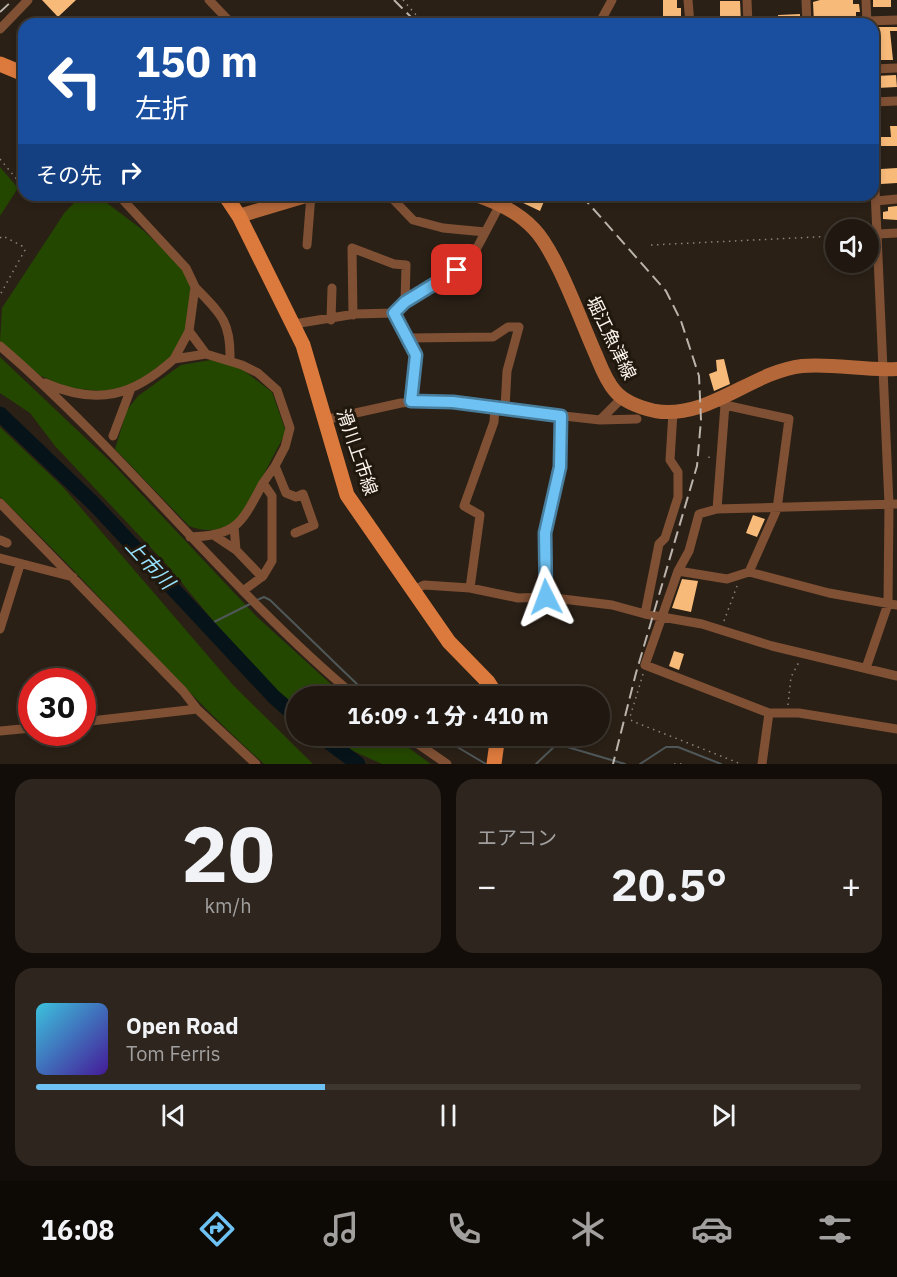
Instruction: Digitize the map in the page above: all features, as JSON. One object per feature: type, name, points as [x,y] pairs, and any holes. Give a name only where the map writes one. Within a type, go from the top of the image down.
[{"type":"main road","points":[[0,64],[18,72]]},
{"type":"main road","name":"滑川上市線","points":[[229,201],[239,216],[303,345],[347,495],[449,642],[491,686]]},
{"type":"main road","points":[[239,216],[290,201]]},
{"type":"main road","name":"堀江魚津線","points":[[505,201],[534,229],[549,251],[605,376],[622,398],[656,411],[673,412],[721,403],[766,378],[802,366],[890,369]]},
{"type":"main road","points":[[494,764],[496,746]]},
{"type":"street","points":[[0,29],[28,0]]},
{"type":"street","points":[[209,0],[224,18]]},
{"type":"street","points":[[602,18],[612,0]]},
{"type":"street","points":[[688,0],[690,18]]},
{"type":"street","points":[[747,0],[748,18]]},
{"type":"street","points":[[806,0],[807,18]]},
{"type":"street","points":[[866,0],[867,18]]},
{"type":"street","points":[[879,21],[897,20]]},
{"type":"street","points":[[879,69],[897,68]]},
{"type":"street","points":[[879,102],[897,101]]},
{"type":"street","points":[[879,201],[897,199]]},
{"type":"street","points":[[124,201],[186,268],[195,287],[221,313],[228,325],[230,359]]},
{"type":"street","points":[[307,244],[310,201]]},
{"type":"street","points":[[395,201],[413,220],[443,228],[485,232]]},
{"type":"street","points":[[294,324],[353,315],[394,313],[405,302],[469,263],[502,201]]},
{"type":"street","points":[[876,201],[877,219]]},
{"type":"street","points":[[879,234],[897,233]]},
{"type":"street","points":[[866,668],[893,604],[890,369],[879,245]]},
{"type":"street","points":[[353,315],[352,248],[394,264],[406,265],[405,302]]},
{"type":"street","points":[[41,381],[80,394],[129,391],[152,379],[174,359],[189,331],[195,287]]},
{"type":"street","points":[[331,320],[332,288]]},
{"type":"street","points":[[394,313],[416,355],[411,401]]},
{"type":"street","points":[[409,338],[493,337],[508,327],[519,327],[500,408],[464,506],[480,515],[470,588]]},
{"type":"street","points":[[189,331],[206,354]]},
{"type":"street","points":[[0,345],[41,381],[303,652],[343,686]]},
{"type":"street","points":[[174,359],[206,354],[230,359],[258,373],[277,390],[290,428],[285,447],[276,466],[263,483],[244,519],[234,527],[215,536],[190,537]]},
{"type":"street","points":[[113,436],[129,391]]},
{"type":"street","points":[[600,420],[622,398]]},
{"type":"street","points":[[324,420],[411,401],[500,408],[600,420],[637,419]]},
{"type":"street","points":[[717,509],[721,403],[789,419],[777,509],[745,574]]},
{"type":"street","points":[[645,614],[659,544],[665,538],[678,497],[678,472],[670,460],[673,412]]},
{"type":"street","points":[[546,597],[545,533],[560,467],[561,416]]},
{"type":"street","points":[[276,466],[286,493],[296,497],[303,494],[314,525],[294,533]]},
{"type":"street","points":[[243,591],[262,577],[272,561],[272,496],[263,483]]},
{"type":"street","points":[[0,503],[76,578],[183,691],[197,709],[256,764]]},
{"type":"street","points":[[893,504],[717,509],[699,514],[689,551],[678,570],[645,665],[769,713],[787,713],[897,729]]},
{"type":"street","points":[[234,527],[236,550]]},
{"type":"street","points":[[215,536],[236,550],[262,577]]},
{"type":"street","points":[[0,558],[76,578]]},
{"type":"street","points":[[0,629],[20,565]]},
{"type":"street","points":[[678,570],[727,579],[745,574],[829,593],[893,604]]},
{"type":"street","points":[[413,590],[424,585],[470,588],[518,598],[546,597],[612,605],[721,630],[897,676]]},
{"type":"street","points":[[96,720],[197,709]]},
{"type":"street","points":[[762,764],[769,713]]},
{"type":"street","points":[[0,731],[18,729]]},
{"type":"street","points":[[421,746],[447,764]]},
{"type":"path","points":[[402,0],[417,16],[415,18]]},
{"type":"path","points":[[0,159],[18,181]]},
{"type":"path","points":[[0,238],[3,236],[25,250],[0,294]]},
{"type":"path","points":[[651,245],[825,237]]},
{"type":"path","points":[[721,630],[745,574]]},
{"type":"path","points":[[787,713],[791,677],[798,669],[801,652]]},
{"type":"path","points":[[645,665],[630,717],[632,721],[741,764]]},
{"type":"path","points":[[674,764],[683,764]]},
{"type":"green space","points":[[0,167],[18,188],[0,216]]},
{"type":"green space","points":[[104,201],[144,231],[177,263],[189,280],[191,295],[185,332],[172,356],[132,387],[101,391],[69,388],[41,376],[0,342],[2,308],[65,212],[74,203]]},
{"type":"green space","points":[[0,357],[114,465],[257,617],[333,686],[286,686],[286,709],[167,565],[55,446],[30,413],[0,393]]},
{"type":"green space","points":[[211,360],[238,366],[272,392],[286,432],[243,514],[225,527],[204,530],[189,526],[115,449],[127,410],[138,396],[181,365]]},
{"type":"green space","points":[[0,427],[63,487],[233,685],[286,737],[286,746],[295,746],[313,764],[264,764],[196,699],[67,563],[0,497]]},
{"type":"green space","points":[[342,746],[406,746],[431,764],[382,764]]},
{"type":"building","points":[[42,0],[76,0],[58,17]]},
{"type":"building","points":[[663,0],[677,0],[677,8],[681,8],[681,18],[663,18]]},
{"type":"building","points":[[853,0],[853,4],[859,4],[860,12],[856,12],[856,18],[814,18],[813,2]]},
{"type":"building","points":[[873,0],[891,0],[891,7],[873,7]]},
{"type":"building","points":[[720,1],[740,1],[741,18],[720,18]]},
{"type":"building","points":[[800,14],[800,18],[778,18],[778,15]]},
{"type":"building","points":[[879,27],[897,27],[897,31],[890,31],[893,60],[879,60]]},
{"type":"building","points":[[896,75],[897,87],[879,88],[879,76]]},
{"type":"building","points":[[890,126],[897,126],[897,146],[880,146],[880,137],[891,137]]},
{"type":"building","points":[[897,168],[897,183],[881,184],[881,169]]},
{"type":"building","points":[[522,201],[544,201],[540,211]]},
{"type":"building","points":[[897,206],[897,220],[883,219],[883,212],[888,211],[888,207]]},
{"type":"building","points":[[724,359],[730,384],[714,391],[709,374],[717,371],[716,360]]},
{"type":"building","points":[[753,515],[765,519],[757,537],[746,533]]},
{"type":"building","points":[[682,579],[698,581],[691,612],[672,608]]},
{"type":"building","points":[[674,651],[684,654],[679,670],[669,666]]},
{"type":"waterway","name":"上市川","points":[[0,414],[95,505],[286,707]]},
{"type":"waterway","points":[[257,600],[264,597],[270,600],[359,686]]},
{"type":"waterway","points":[[206,626],[252,603]]},
{"type":"waterway","points":[[536,764],[557,744],[625,764]]},
{"type":"waterway","name":"上市川","points":[[334,746],[358,764]]},
{"type":"waterway","points":[[456,746],[486,764]]},
{"type":"waterway","points":[[640,764],[666,747],[678,747],[721,764]]},
{"type":"railway","points":[[0,12],[13,0]]},
{"type":"railway","points":[[394,0],[412,18]]},
{"type":"railway","points":[[586,201],[666,291],[681,321],[699,376],[701,420],[697,466],[636,673],[613,764]]},
{"type":"route","points":[[457,270],[405,302],[394,313],[416,355],[411,401],[453,402],[561,416],[560,467],[545,533],[546,597]]}]
